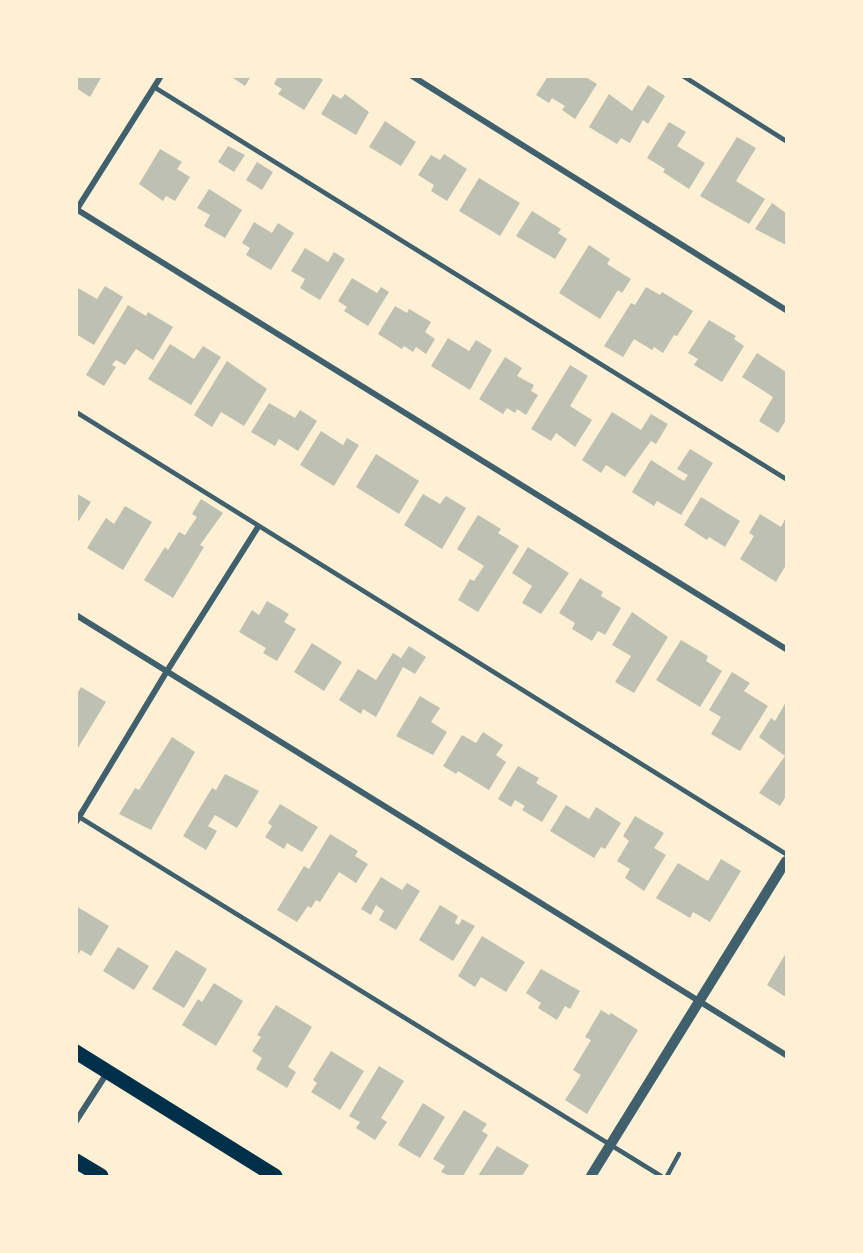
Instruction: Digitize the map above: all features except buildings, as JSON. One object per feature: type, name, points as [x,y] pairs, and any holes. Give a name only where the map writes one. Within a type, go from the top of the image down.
[{"type":"main road","points":[[76,1052],[275,1176]]},
{"type":"main road","points":[[76,1161],[101,1176]]},
{"type":"street","points":[[161,76],[77,209],[786,649]]},
{"type":"street","points":[[412,76],[786,310]]},
{"type":"street","points":[[78,818],[258,527]]},
{"type":"street","points":[[76,615],[786,1055]]},
{"type":"street","points":[[591,1176],[786,861]]},
{"type":"street","points":[[76,1121],[107,1072]]},
{"type":"lane","points":[[683,76],[786,141]]},
{"type":"lane","points":[[154,87],[786,479]]},
{"type":"lane","points":[[76,412],[786,854]]},
{"type":"lane","points":[[78,818],[661,1176]]},
{"type":"lane","points":[[667,1176],[680,1154]]}]
